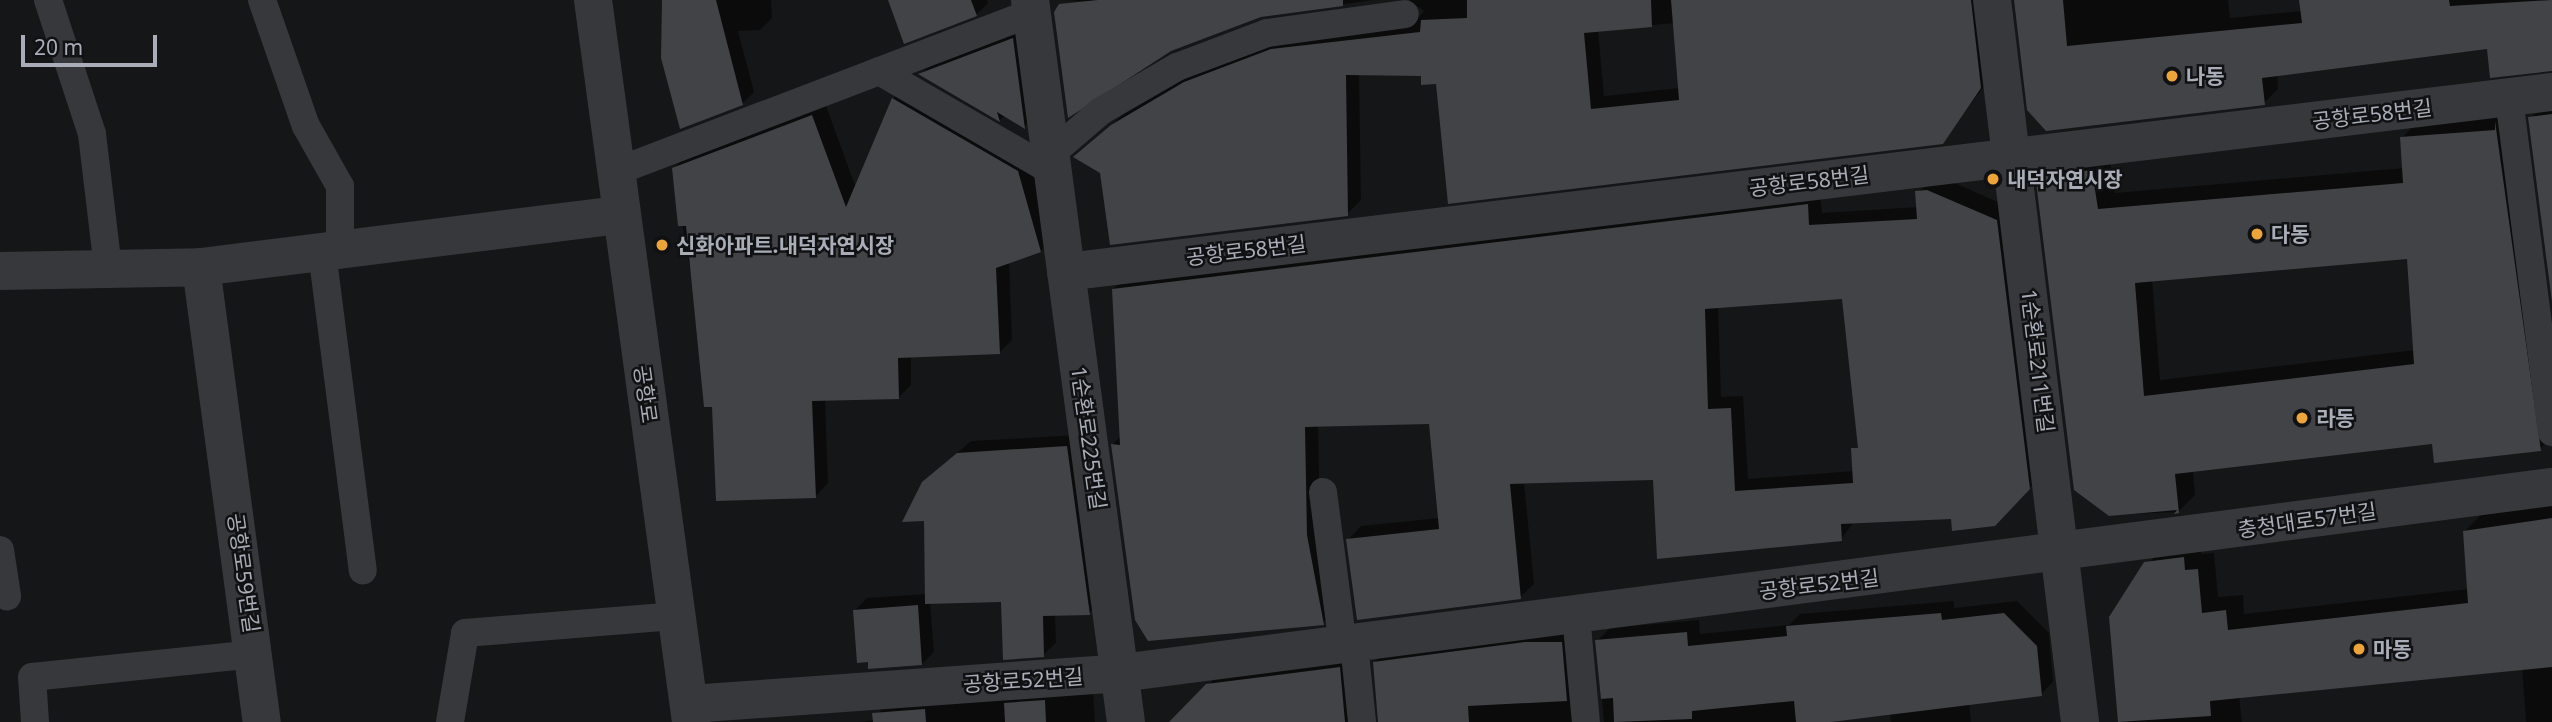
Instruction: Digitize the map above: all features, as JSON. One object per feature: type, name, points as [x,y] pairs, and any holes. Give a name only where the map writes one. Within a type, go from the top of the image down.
[{"type":"street","name":"공항로","points":[[593,0],[620,215],[691,713]]},
{"type":"street","name":"1순환로211번길","points":[[1992,0],[2063,552],[2080,722]]},
{"type":"street","name":"1순환로225번길","points":[[1031,6],[1126,722]]},
{"type":"street","name":"공항로58번길","points":[[1066,272],[2552,92]]},
{"type":"street","points":[[0,271],[201,267],[620,215]]},
{"type":"street","name":"공항로59번길","points":[[201,267],[255,654]]},
{"type":"street","name":"충청대로57번길","points":[[2063,552],[2552,487]]},
{"type":"street","name":"공항로52번길","points":[[691,713],[1121,673],[2063,552]]},
{"type":"street","points":[[255,654],[262,722]]},
{"type":"lane","points":[[48,0],[92,134],[108,269]]},
{"type":"lane","points":[[262,0],[306,127],[340,186],[331,251],[363,570]]},
{"type":"lane","points":[[615,172],[879,71],[1031,6]]},
{"type":"lane","points":[[879,71],[1052,163],[1101,111],[1177,67],[1267,33],[1405,14]]},
{"type":"lane","points":[[2509,98],[2552,432]]},
{"type":"lane","points":[[1323,492],[1362,722]]},
{"type":"lane","points":[[0,550],[6,596]]},
{"type":"lane","points":[[1576,615],[1586,722]]},
{"type":"lane","points":[[450,722],[465,633],[677,617]]},
{"type":"lane","name":"공항로59번길","points":[[36,722],[32,677],[255,654]]},
{"type":"building","points":[[662,0],[716,0],[743,105],[680,129],[661,58]]},
{"type":"building","points":[[888,0],[971,0],[977,16],[904,44]]},
{"type":"building","points":[[1098,0],[1343,0],[1343,6],[1261,17],[1171,51],[1068,118],[1054,12],[1059,4]]},
{"type":"building","points":[[1467,0],[1651,0],[1652,27],[1584,33],[1591,109],[1679,100],[1671,0],[1971,0],[1981,88],[1943,144],[1448,204],[1436,84],[1421,85],[1421,76],[1346,75],[1348,216],[1110,245],[1100,173],[1073,157],[1111,125],[1184,82],[1271,49],[1420,32],[1421,20],[1467,18]]},
{"type":"building","points":[[2014,0],[2063,0],[2067,46],[2302,23],[2299,0],[2449,0],[2450,6],[2552,0],[2552,71],[2490,78],[2487,49],[2262,78],[2265,105],[2046,131],[2027,110]]},
{"type":"building","points":[[1013,38],[1025,129],[997,112],[1000,122],[918,74]]},
{"type":"building","points":[[892,98],[1018,171],[1041,252],[996,268],[1000,354],[898,358],[899,399],[812,401],[816,498],[716,501],[712,407],[704,407],[686,226],[678,226],[672,168],[812,115],[846,207]]},
{"type":"building","points":[[2552,114],[2552,302],[2528,117]]},
{"type":"building","points":[[2495,121],[2541,451],[2434,463],[2432,444],[2175,474],[2179,513],[2174,514],[2177,510],[2109,516],[2074,490],[2036,182],[2043,176],[2092,170],[2098,209],[2403,183],[2400,137],[2495,130]],"holes":[[[2407,259],[2414,364],[2144,396],[2135,283]]]},
{"type":"building","points":[[1927,190],[1997,220],[2030,489],[1995,526],[1952,531],[1951,519],[1841,524],[1842,541],[1657,559],[1653,480],[1510,484],[1521,599],[1357,620],[1346,539],[1439,529],[1429,424],[1305,427],[1307,535],[1324,625],[1148,641],[1135,620],[1111,444],[1120,445],[1112,289],[1808,204],[1809,225],[1917,219],[1915,191]],"holes":[[[1842,299],[1858,448],[1851,448],[1853,483],[1735,491],[1731,408],[1708,409],[1705,309]]]},
{"type":"building","points":[[1067,446],[1090,615],[1043,616],[1044,657],[1003,660],[1001,602],[925,604],[924,521],[902,522],[922,482],[957,453]]},
{"type":"building","points":[[2552,518],[2552,667],[2210,701],[2211,716],[2118,722],[2109,617],[2144,562],[2184,557],[2185,570],[2198,569],[2202,613],[2226,610],[2228,630],[2468,603],[2463,531]]},
{"type":"building","points":[[918,605],[922,665],[868,669],[868,662],[857,663],[853,610]]},
{"type":"building","points":[[1941,613],[1942,620],[2004,613],[2037,646],[2042,696],[1831,722],[1796,722],[1794,701],[1692,711],[1692,719],[1614,722],[1613,698],[1601,699],[1595,640],[1687,632],[1688,646],[1787,636],[1786,626]]},
{"type":"building","points":[[1525,642],[1562,642],[1567,701],[1468,706],[1469,722],[1378,722],[1373,662]]},
{"type":"building","points":[[1340,667],[1345,722],[1169,722],[1206,684]]},
{"type":"building","points":[[1045,700],[1046,722],[1005,722],[1004,703]]},
{"type":"building","points":[[925,709],[926,722],[873,722],[872,713]]},
{"type":"place","name":"나동","points":[[2172,76]]},
{"type":"place","name":"내덕자연시장","points":[[1993,179]]},
{"type":"place","name":"다동","points":[[2257,234]]},
{"type":"place","name":"신화아파트.내덕자연시장","points":[[662,245]]},
{"type":"place","name":"라동","points":[[2302,418]]},
{"type":"place","name":"마동","points":[[2359,649]]}]
